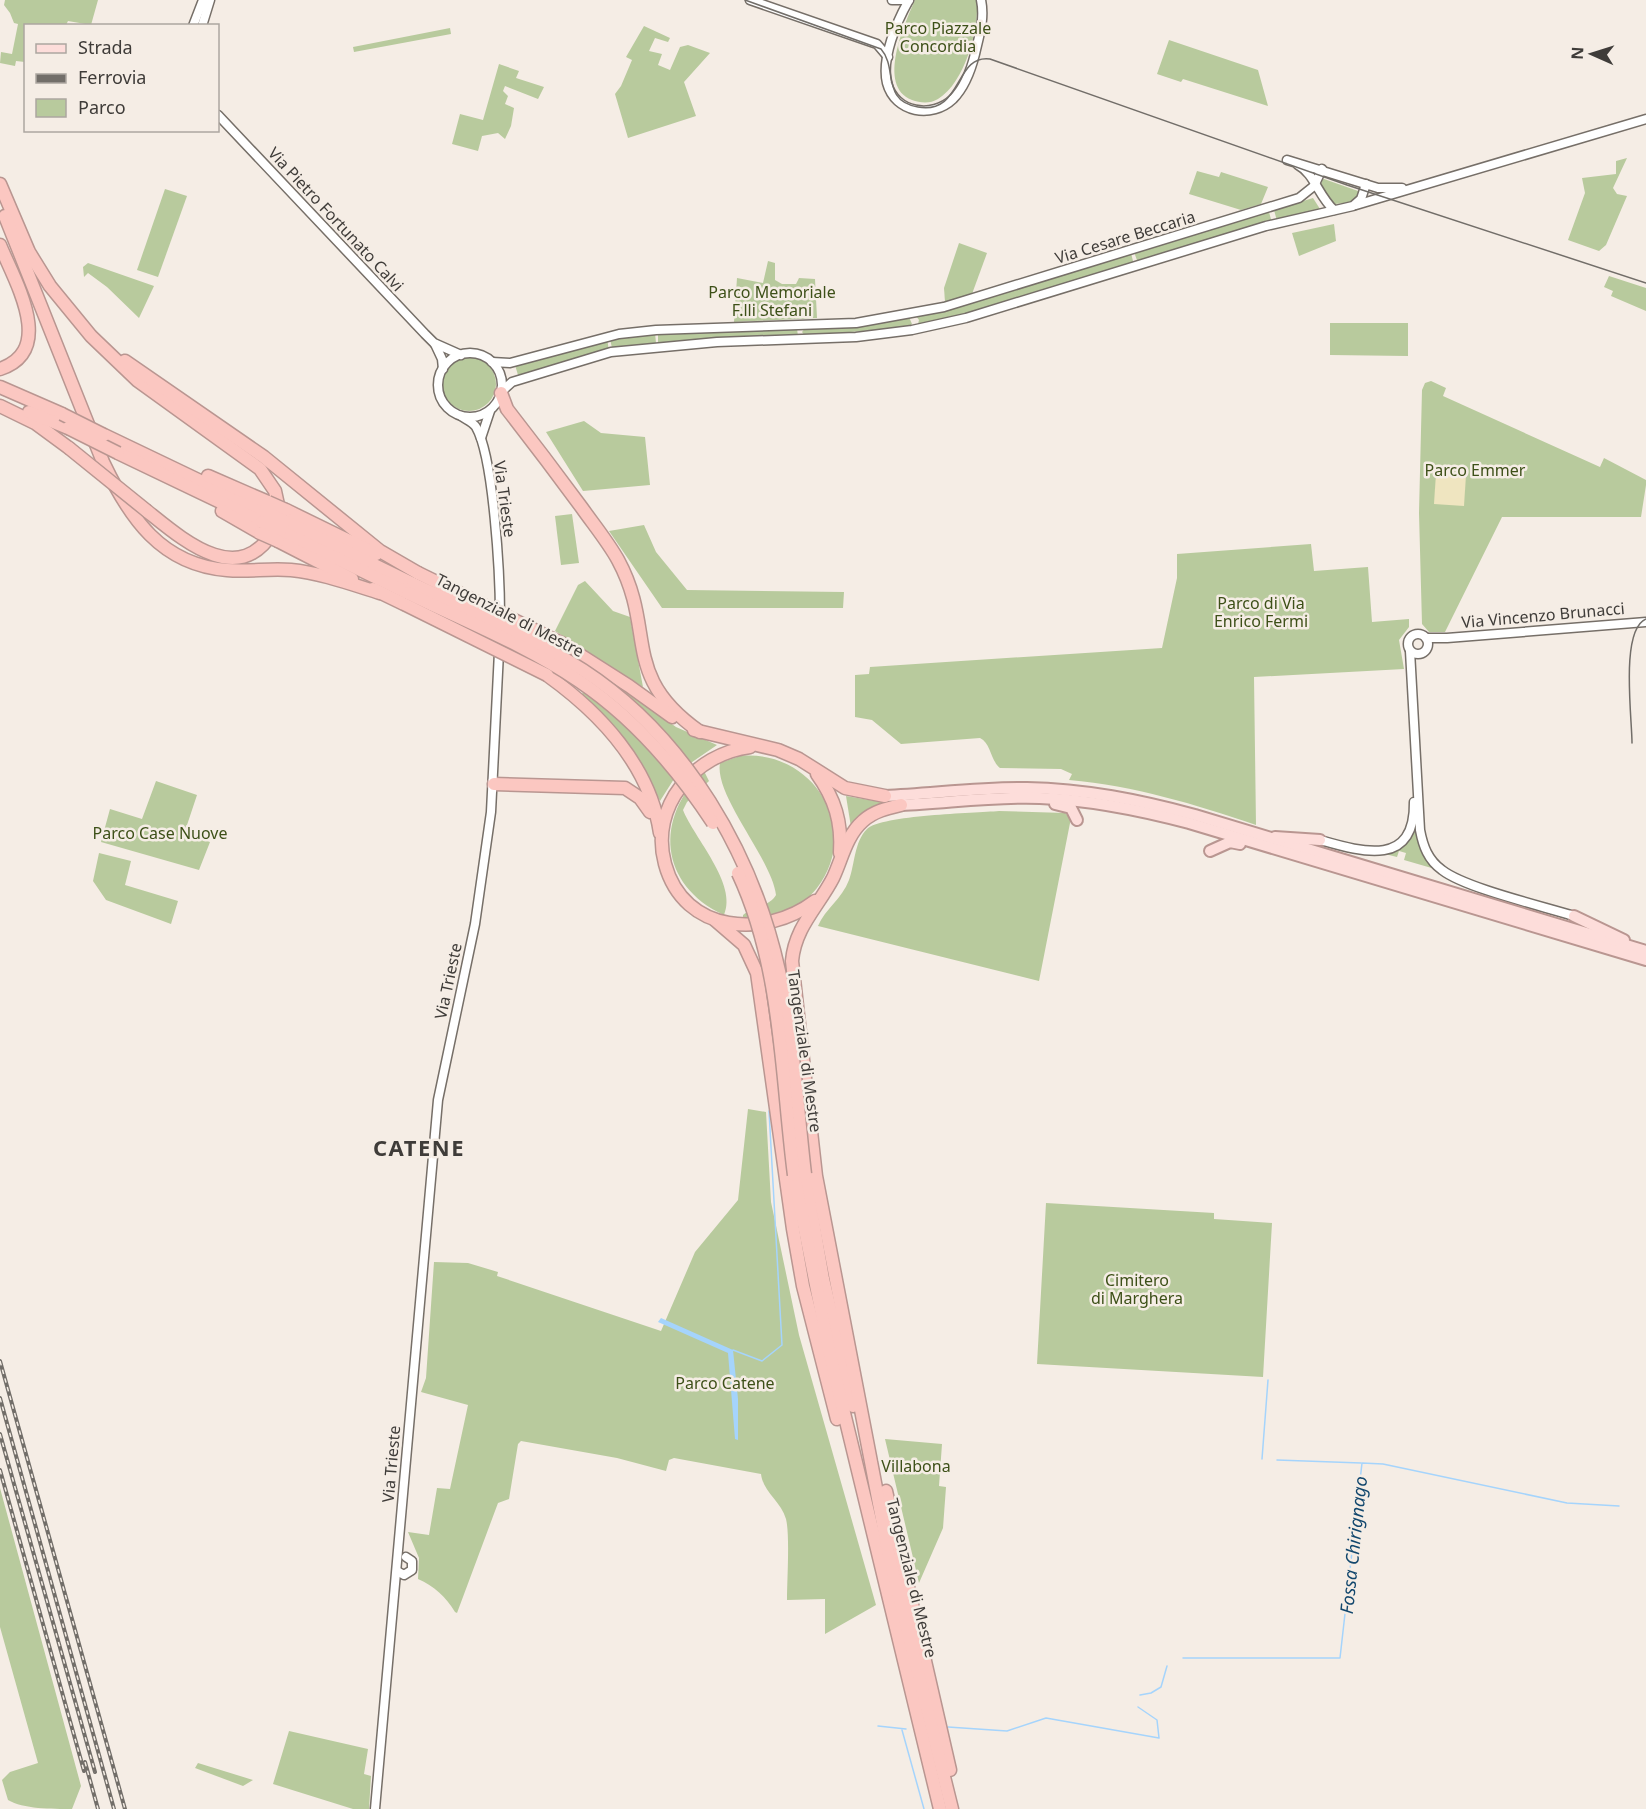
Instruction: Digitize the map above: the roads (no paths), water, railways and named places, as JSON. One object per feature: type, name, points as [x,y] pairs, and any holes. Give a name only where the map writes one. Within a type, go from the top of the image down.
[{"type":"highway","points":[[0,184],[29,252],[50,286],[106,352],[138,381],[260,469],[273,486],[280,510],[276,526],[264,544],[250,554],[232,558],[216,556],[195,548],[35,423],[0,406]]},
{"type":"highway","points":[[0,204],[103,462],[124,505],[147,534],[176,556],[202,566],[235,571],[292,570],[380,593],[411,588]]},
{"type":"highway","points":[[0,244],[28,315],[29,333],[26,346],[14,362],[0,369]]},
{"type":"highway","points":[[82,325],[126,361],[264,457],[380,551],[411,588],[547,675],[592,710],[628,754],[652,803],[670,878],[681,895],[696,909],[715,920],[744,945],[757,973],[803,1286],[827,1385],[869,1520]]},
{"type":"highway","points":[[0,387],[109,436],[131,440],[264,517],[411,588],[563,644],[629,686],[681,724],[700,732],[789,754],[845,788],[885,796]]},
{"type":"highway","points":[[501,393],[507,409],[614,553],[634,599],[643,658],[650,678],[672,710],[700,732]]},
{"type":"highway","points":[[0,400],[68,428],[130,458],[143,471],[282,526],[380,593]]},
{"type":"highway","name":"Tangenziale di Mestre","points":[[282,526],[411,588],[578,681],[612,706],[651,742],[690,789],[714,823],[744,885],[762,938],[773,994],[800,1174],[813,1280],[940,1809]]},
{"type":"highway","points":[[663,851],[670,804],[685,778],[699,765],[716,756],[758,746]]},
{"type":"highway","points":[[815,771],[836,806],[841,833],[840,860]]},
{"type":"highway","points":[[494,784],[608,786],[627,790],[640,798],[647,807],[657,845],[663,851]]},
{"type":"highway","points":[[902,805],[877,812],[861,823],[831,881],[797,935],[792,961],[816,1176],[959,1809]]},
{"type":"highway","points":[[715,920],[746,926],[764,924],[794,915],[819,898]]},
{"type":"highway","name":"Tangenziale di Mestre","points":[[800,1174],[823,1279],[952,1809]]},
{"type":"highway","points":[[837,1275],[887,1545]]},
{"type":"main road","points":[[885,796],[1005,788],[1080,791],[1158,805],[1265,842],[1320,840]]},
{"type":"main road","points":[[902,805],[1019,798],[1074,800],[1121,807],[1265,842],[1646,954]]},
{"type":"main road","points":[[1019,798],[1065,806],[1076,813],[1077,820]]},
{"type":"main road","points":[[1210,851],[1232,842],[1256,848],[1265,842]]},
{"type":"main road","points":[[1574,916],[1646,954]]},
{"type":"street","points":[[194,24],[203,0]]},
{"type":"street","points":[[203,24],[210,0]]},
{"type":"street","points":[[750,0],[877,44],[888,57]]},
{"type":"street","points":[[892,0],[909,0],[888,57],[887,81],[896,100],[915,111],[943,106],[956,96],[972,66],[981,29],[981,0]]},
{"type":"street","name":"Via Pietro Fortunato Calvi","points":[[219,115],[434,343],[442,359],[443,369]]},
{"type":"street","points":[[1334,210],[1322,199],[1305,170],[1287,160],[1384,189],[1411,188],[1646,119]]},
{"type":"street","points":[[1314,186],[1322,169]]},
{"type":"street","points":[[1353,206],[1361,199],[1366,184]]},
{"type":"street","name":"Via Cesare Beccaria","points":[[492,362],[510,363],[619,334],[656,330],[856,323],[910,314],[971,300],[1271,208],[1301,198],[1314,186]]},
{"type":"street","name":"Via Cesare Beccaria","points":[[501,393],[512,382],[611,352],[717,342],[806,340],[912,330],[966,318],[1266,226],[1353,206],[1411,188]]},
{"type":"street","points":[[910,314],[916,320],[915,328],[912,330]]},
{"type":"street","points":[[806,324],[801,332],[806,340]]},
{"type":"street","name":"Via Pietro Fortunato Calvi","points":[[434,343],[461,355]]},
{"type":"street","points":[[477,354],[492,362],[501,377],[501,393],[490,411],[474,417],[461,416],[449,409],[441,397],[438,383],[443,369],[453,358],[477,354]]},
{"type":"street","name":"Via Trieste","points":[[481,442],[490,411]]},
{"type":"street","name":"Via Trieste","points":[[402,1558],[400,1526],[438,1100],[475,924],[494,784],[500,663],[500,598],[495,530],[481,442],[474,424],[461,416]]},
{"type":"street","name":"Via Vincenzo Brunacci","points":[[1427,642],[1442,638],[1646,622]]},
{"type":"street","points":[[1412,669],[1427,642],[1418,634],[1412,636],[1408,644],[1412,669],[1420,830],[1426,851],[1433,862],[1455,879],[1574,916]]},
{"type":"street","points":[[1410,651],[1420,654]]},
{"type":"street","points":[[1320,840],[1356,851],[1375,853],[1401,843],[1413,821],[1415,748]]},
{"type":"street","points":[[375,1809],[394,1595],[401,1573],[396,1565],[402,1558],[412,1561],[414,1566],[410,1573],[401,1573]]},
{"type":"water","points":[[661,1318],[733,1350],[738,1399],[738,1440],[735,1439],[728,1353],[658,1322]]},
{"type":"waterway","points":[[733,1350],[762,1361],[782,1345],[769,1111]]},
{"type":"waterway","points":[[1262,1459],[1268,1380]]},
{"type":"waterway","points":[[1277,1460],[1361,1463]]},
{"type":"waterway","name":"Fossa Chirignago","points":[[1183,1658],[1340,1658],[1362,1463],[1383,1464],[1567,1503],[1619,1506]]},
{"type":"waterway","name":"Fossa Chirignago","points":[[1140,1695],[1151,1693],[1161,1687],[1167,1666]]},
{"type":"waterway","name":"Fossa Chirignago","points":[[948,1727],[1007,1731],[1046,1718],[1159,1738],[1157,1720],[1138,1707]]},
{"type":"waterway","name":"Fossa Chirignago","points":[[878,1726],[906,1729]]},
{"type":"waterway","points":[[902,1730],[924,1809]]},
{"type":"tram line","points":[[745,0],[881,49],[889,65],[895,91],[906,104],[933,107],[943,102],[970,66],[978,60],[990,59],[1347,185],[1646,283]]},
{"type":"tram line","points":[[1632,743],[1630,656],[1638,626],[1646,619]]},
{"type":"railway","points":[[0,1361],[125,1809]]},
{"type":"railway","points":[[0,1398],[114,1809]]},
{"type":"railway","points":[[0,1434],[95,1772]]},
{"type":"railway","points":[[0,1470],[84,1771]]},
{"type":"railway","points":[[85,1762],[98,1809]]},
{"type":"district","name":"CATENE","points":[[419,1147]]},
{"type":"park label","name":"Parco Piazzale Concordia","points":[[938,37]]},
{"type":"park label","name":"Parco Memoriale F.lli Stefani","points":[[772,301]]},
{"type":"park label","name":"Parco Emmer","points":[[1475,470]]},
{"type":"park label","name":"Parco di Via Enrico Fermi","points":[[1261,612]]},
{"type":"park label","name":"Parco Case Nuove","points":[[160,833]]},
{"type":"park label","name":"Cimitero di Marghera","points":[[1137,1289]]},
{"type":"park label","name":"Parco Catene","points":[[725,1383]]},
{"type":"park label","name":"Villabona","points":[[916,1466]]}]
